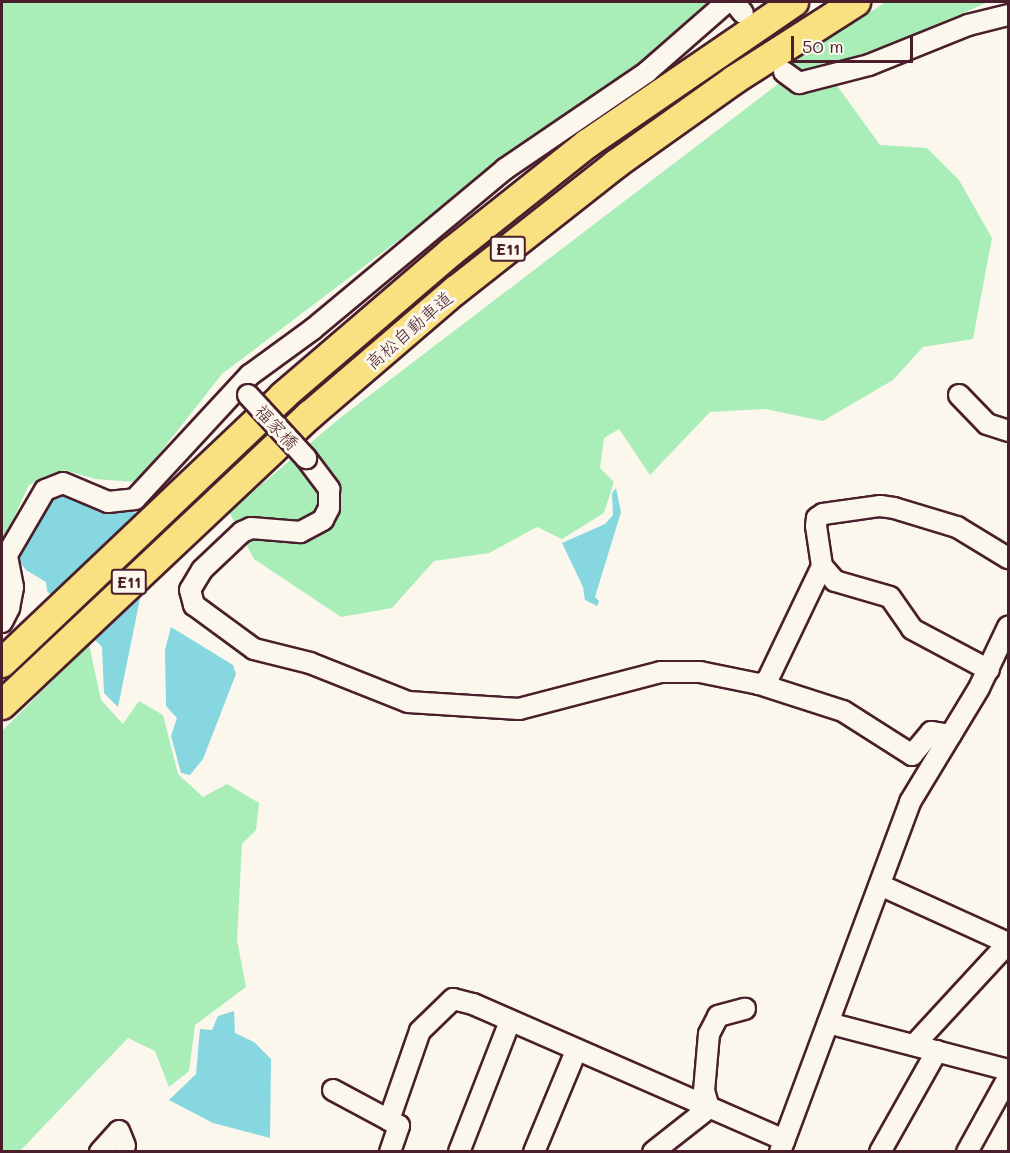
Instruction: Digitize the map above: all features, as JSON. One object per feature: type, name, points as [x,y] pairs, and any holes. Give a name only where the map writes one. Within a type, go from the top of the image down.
[{"type":"highway","name":"高松自動車道","points":[[2,663],[161,509],[283,396],[451,252],[587,144],[794,2]]},
{"type":"highway","name":"高松自動車道","points":[[2,705],[185,529],[456,290],[616,164],[787,44],[856,2]]},
{"type":"street","points":[[2,622],[9,608],[12,587],[7,569],[15,537],[38,496],[52,485],[74,485],[108,502],[135,499],[243,390],[313,329],[505,169],[647,72],[727,2]]},
{"type":"street","points":[[784,72],[799,83],[869,65],[968,25],[1008,15]]},
{"type":"street","name":"福家橋","points":[[243,390],[306,458],[329,489],[329,508],[323,520],[300,532],[251,528],[242,532],[213,556],[190,590],[194,605],[206,617],[254,649],[310,663],[408,702],[497,709],[537,706],[661,672],[700,672],[759,684]]},
{"type":"street","points":[[959,396],[987,424],[1008,431]]},
{"type":"street","points":[[759,684],[767,681],[775,669],[822,566],[817,518],[880,506],[957,527],[1008,558]]},
{"type":"street","points":[[822,566],[835,581],[890,597],[912,630],[989,670]]},
{"type":"street","points":[[389,1120],[420,1032],[453,999],[510,1021],[709,1108],[783,1146],[910,802],[989,670],[1008,627]]},
{"type":"street","points":[[759,684],[843,711],[912,755],[931,732],[951,735]]},
{"type":"street","points":[[880,885],[1008,943],[914,1045]]},
{"type":"street","points":[[709,1108],[704,1091],[709,1034],[718,1016],[745,1009]]},
{"type":"street","points":[[459,1152],[510,1021]]},
{"type":"street","points":[[828,1023],[1008,1070]]},
{"type":"street","points":[[534,1152],[576,1051]]},
{"type":"street","points":[[880,1152],[936,1051]]},
{"type":"street","points":[[967,1152],[1008,1078]]},
{"type":"street","points":[[333,1090],[399,1126],[390,1152]]},
{"type":"street","points":[[653,1152],[709,1108]]},
{"type":"street","points":[[100,1152],[119,1131],[125,1146]]},
{"type":"green space","points":[[2,2],[719,2],[645,66],[503,161],[222,374],[137,482],[95,479],[64,470],[29,485],[2,543]]},
{"type":"green space","points":[[886,2],[988,2],[838,69],[838,87],[880,145],[927,148],[959,180],[992,238],[973,339],[923,347],[893,380],[823,421],[765,409],[710,412],[650,475],[619,429],[604,438],[600,468],[614,482],[604,513],[562,539],[537,527],[489,553],[434,561],[392,608],[341,617],[254,559],[229,512],[340,418],[778,84],[789,64]]},
{"type":"green space","points":[[89,644],[101,700],[123,724],[139,701],[163,715],[178,774],[203,797],[227,784],[259,803],[256,830],[242,844],[237,940],[246,987],[195,1025],[189,1071],[169,1087],[155,1051],[128,1038],[20,1151],[2,1151],[2,731]]},
{"type":"water","points":[[59,488],[136,513],[142,589],[118,707],[104,693],[102,647],[47,591],[46,582],[26,570],[17,559],[18,544],[48,494]]},
{"type":"water","points":[[616,488],[621,512],[595,597],[599,601],[597,606],[585,600],[583,587],[562,543],[605,524],[613,515],[612,493]]},
{"type":"water","points":[[171,627],[233,665],[236,674],[203,759],[190,775],[181,773],[171,736],[177,718],[166,706],[165,650]]},
{"type":"water","points":[[234,1011],[235,1033],[254,1042],[271,1059],[270,1138],[213,1123],[169,1100],[196,1074],[200,1029],[212,1030],[218,1016]]}]
